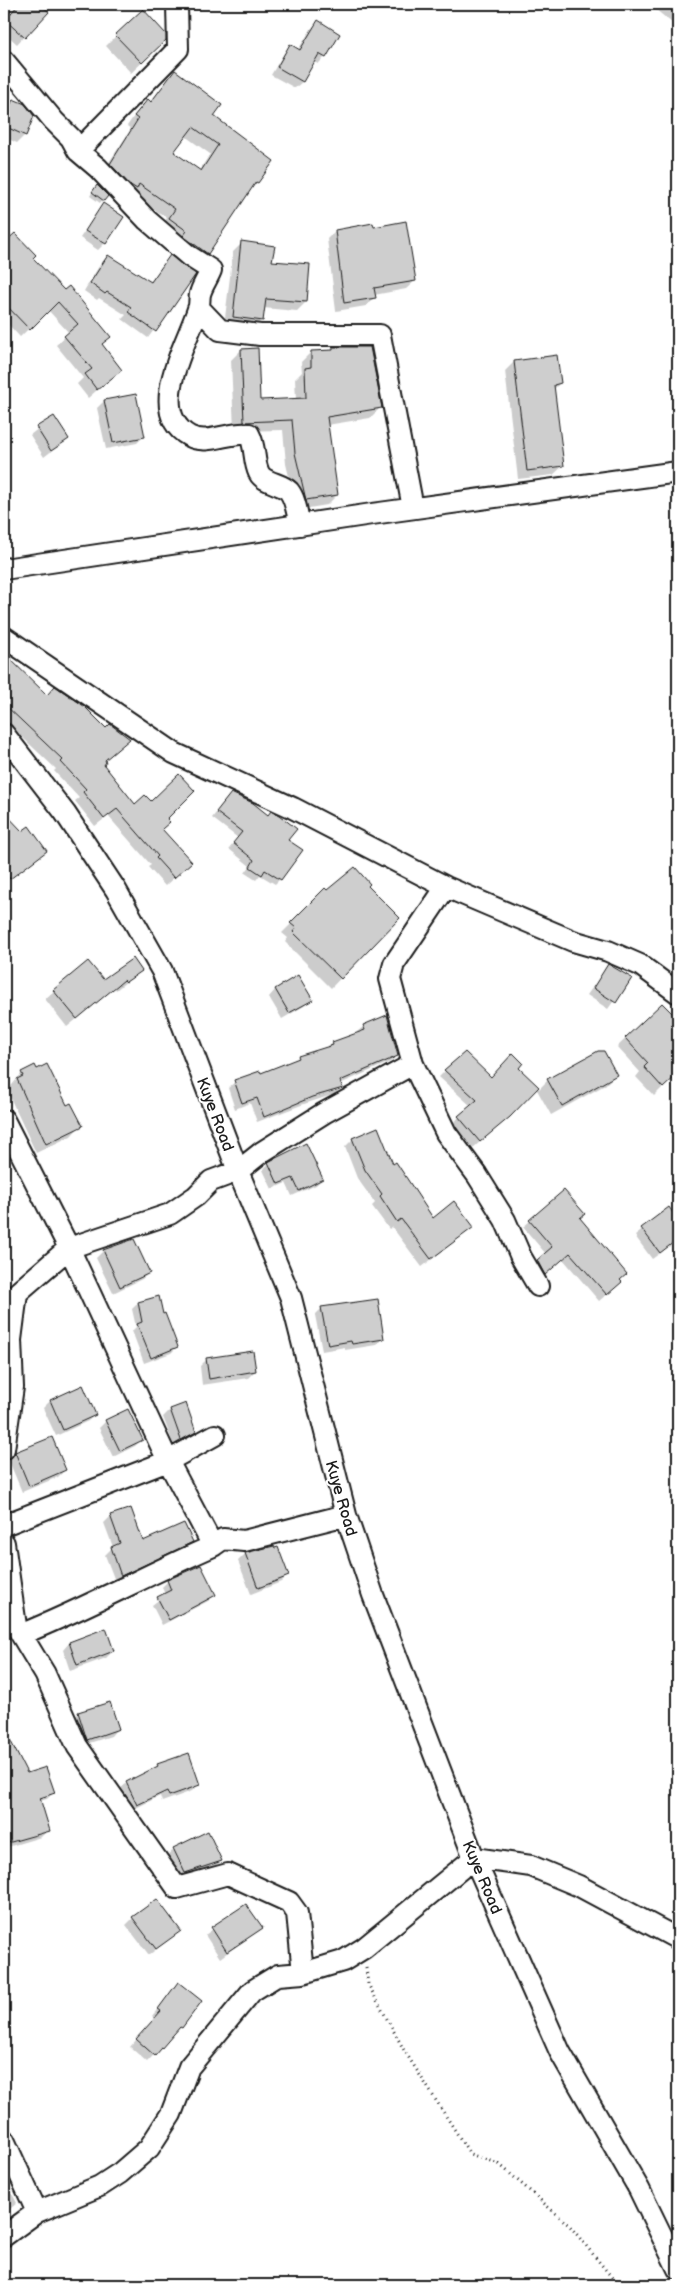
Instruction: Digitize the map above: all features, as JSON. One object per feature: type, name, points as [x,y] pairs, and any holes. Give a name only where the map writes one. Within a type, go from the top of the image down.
[{"type":"street","points":[[78,151],[178,49],[177,4]]},
{"type":"street","points":[[4,61],[54,121],[71,138],[78,151],[98,168],[148,220],[189,256],[211,270],[200,294],[198,308],[171,380],[171,411],[177,425],[189,436],[203,440],[240,433],[249,434],[253,442],[259,473],[264,479],[288,490],[294,499],[300,525]]},
{"type":"street","points":[[198,308],[220,330],[260,335],[380,335],[413,508]]},
{"type":"street","points":[[4,569],[413,508],[678,472]]},
{"type":"street","points":[[4,637],[174,753],[292,808],[446,887],[573,941],[608,951],[640,965],[678,993]]},
{"type":"street","name":"Kuye Road","points":[[4,734],[64,813],[111,882],[162,971],[238,1171],[291,1298],[346,1515],[373,1596],[474,1858],[560,2052],[639,2189],[678,2269]]},
{"type":"street","points":[[446,887],[394,964],[390,979],[413,1064],[446,1133],[477,1175],[505,1220],[521,1257],[538,1286]]},
{"type":"street","points":[[4,1448],[13,1387],[11,1297],[69,1248],[170,1214],[196,1196],[211,1180],[238,1171],[262,1152],[324,1113],[413,1064]]},
{"type":"street","points":[[4,1120],[69,1248],[168,1461],[213,1546]]},
{"type":"street","points":[[4,1525],[168,1461],[215,1436]]},
{"type":"street","points":[[14,1632],[78,1612],[154,1571],[213,1546],[223,1539],[244,1541],[346,1515]]},
{"type":"street","points":[[4,1543],[14,1632],[45,1674],[77,1746],[176,1888],[228,1874],[289,1902],[297,1913],[303,1973]]},
{"type":"street","points":[[4,2236],[37,2212],[100,2186],[120,2173],[149,2148],[171,2114],[189,2067],[252,1992],[278,1975],[303,1973],[343,1961],[364,1948],[474,1858],[531,1866],[579,1886],[678,1939]]},
{"type":"street","points":[[4,2140],[37,2212]]},
{"type":"path","points":[[364,1948],[368,1984],[404,2050],[470,2154],[499,2164],[570,2226],[618,2285]]},
{"type":"building","points":[[19,4],[40,4],[49,12],[25,38],[5,20]]},
{"type":"building","points":[[143,9],[166,34],[166,40],[142,63],[115,35]]},
{"type":"building","points":[[318,20],[340,34],[326,58],[319,54],[303,82],[277,67],[290,44],[300,50]]},
{"type":"building","points":[[175,70],[222,105],[214,116],[274,161],[258,183],[256,182],[208,254],[183,236],[187,231],[169,218],[175,209],[139,184],[137,189],[129,184],[110,164],[138,119],[134,116],[148,99],[151,102]],"holes":[[[193,127],[218,145],[201,171],[174,152]]]},
{"type":"building","points":[[13,99],[25,104],[34,116],[26,136],[4,126],[4,119]]},
{"type":"building","points":[[97,185],[108,196],[104,201],[92,192]]},
{"type":"building","points":[[103,203],[124,217],[106,244],[85,231]]},
{"type":"building","points":[[406,221],[416,281],[374,288],[376,298],[344,303],[335,230],[373,223],[374,227]]},
{"type":"building","points":[[15,233],[36,255],[33,258],[64,290],[69,286],[111,337],[102,344],[122,370],[97,390],[85,374],[92,369],[64,336],[78,324],[58,302],[30,330],[4,303],[4,243]]},
{"type":"building","points":[[241,241],[275,246],[272,261],[310,264],[307,302],[266,299],[263,321],[233,317]]},
{"type":"building","points":[[108,255],[151,282],[170,255],[196,274],[156,332],[128,312],[131,307],[107,292],[105,294],[90,283]]},
{"type":"building","points":[[333,347],[370,347],[382,408],[327,417],[338,495],[306,500],[295,453],[292,420],[244,422],[241,349],[258,348],[260,400],[306,398],[305,368],[311,367],[311,351],[333,350]]},
{"type":"building","points":[[557,355],[561,383],[554,385],[564,466],[527,471],[514,361]]},
{"type":"building","points":[[136,394],[145,437],[113,443],[104,400]]},
{"type":"building","points":[[54,416],[69,439],[51,451],[36,427]]},
{"type":"building","points":[[4,653],[47,695],[55,686],[84,706],[106,728],[110,724],[130,739],[105,760],[104,765],[135,804],[145,795],[151,801],[179,774],[195,791],[167,819],[170,822],[162,829],[192,862],[174,878],[156,858],[158,856],[117,809],[104,819],[83,792],[86,789],[61,762],[63,760],[4,704]]},
{"type":"building","points":[[231,793],[253,803],[268,815],[271,811],[279,815],[297,829],[288,840],[303,850],[281,880],[265,870],[262,875],[250,867],[254,860],[233,843],[242,832],[216,812]]},
{"type":"building","points":[[4,812],[22,831],[29,826],[47,851],[10,879],[4,870]]},
{"type":"building","points":[[355,867],[370,884],[368,886],[400,918],[341,979],[293,932],[296,928],[290,923],[325,888],[327,890]]},
{"type":"building","points":[[133,958],[142,971],[126,982],[124,980],[77,1019],[53,990],[88,961],[103,979]]},
{"type":"building","points":[[608,964],[632,978],[616,1003],[593,988]]},
{"type":"building","points":[[298,975],[313,1000],[289,1013],[275,989]]},
{"type":"building","points":[[662,1003],[678,1019],[678,1074],[663,1088],[644,1067],[648,1063],[625,1038]]},
{"type":"building","points":[[387,1015],[398,1056],[340,1081],[343,1088],[312,1097],[264,1117],[257,1098],[242,1103],[234,1080],[260,1071],[261,1073],[299,1058],[298,1056],[333,1045],[332,1042],[365,1030],[363,1025]]},
{"type":"building","points":[[598,1051],[604,1051],[617,1075],[562,1106],[547,1079]]},
{"type":"building","points":[[465,1052],[491,1077],[513,1053],[523,1063],[519,1068],[539,1087],[510,1117],[480,1142],[458,1116],[477,1100],[444,1070]]},
{"type":"building","points":[[47,1064],[67,1105],[71,1103],[83,1126],[46,1144],[17,1079],[23,1076],[21,1072],[35,1065],[37,1069]]},
{"type":"building","points":[[378,1127],[393,1164],[396,1162],[433,1218],[454,1201],[474,1227],[431,1259],[401,1219],[397,1222],[380,1196],[382,1194],[365,1170],[352,1138]]},
{"type":"building","points":[[306,1143],[323,1179],[299,1191],[293,1178],[278,1184],[268,1162]]},
{"type":"building","points":[[564,1190],[585,1214],[580,1218],[627,1274],[620,1280],[622,1282],[607,1295],[570,1253],[545,1275],[537,1260],[552,1247],[529,1220]]},
{"type":"building","points":[[669,1207],[678,1220],[678,1239],[660,1253],[641,1228]]},
{"type":"building","points":[[134,1239],[150,1273],[120,1287],[103,1250]]},
{"type":"building","points":[[159,1296],[163,1314],[165,1313],[178,1347],[151,1358],[137,1324],[142,1322],[138,1302]]},
{"type":"building","points":[[378,1299],[384,1339],[352,1344],[351,1341],[328,1345],[321,1307]]},
{"type":"building","points":[[253,1351],[256,1371],[209,1379],[206,1358]]},
{"type":"building","points":[[83,1385],[96,1415],[63,1430],[50,1400]]},
{"type":"building","points":[[186,1403],[196,1432],[181,1440],[170,1409]]},
{"type":"building","points":[[128,1409],[143,1440],[120,1451],[105,1420]]},
{"type":"building","points":[[52,1437],[66,1470],[29,1486],[15,1452]]},
{"type":"building","points":[[131,1508],[143,1541],[184,1523],[193,1542],[121,1576],[111,1547],[120,1543],[110,1515]]},
{"type":"building","points":[[274,1546],[275,1548],[278,1547],[289,1576],[258,1588],[245,1553]]},
{"type":"building","points":[[201,1565],[216,1595],[169,1620],[157,1597],[171,1590],[167,1580]]},
{"type":"building","points":[[106,1628],[114,1651],[77,1665],[69,1642]]},
{"type":"building","points":[[110,1702],[119,1729],[87,1740],[78,1712]]},
{"type":"building","points":[[4,1728],[27,1773],[46,1767],[55,1793],[40,1798],[50,1831],[4,1844]]},
{"type":"building","points":[[189,1753],[200,1785],[169,1796],[167,1791],[137,1805],[126,1782],[158,1766],[157,1764]]},
{"type":"building","points":[[208,1831],[222,1861],[185,1873],[173,1848]]},
{"type":"building","points":[[157,1899],[181,1931],[156,1949],[132,1917]]},
{"type":"building","points":[[246,1904],[263,1928],[227,1952],[211,1927]]},
{"type":"building","points":[[178,1982],[202,2001],[182,2028],[180,2027],[155,2056],[136,2039],[161,2011],[158,2009]]}]
